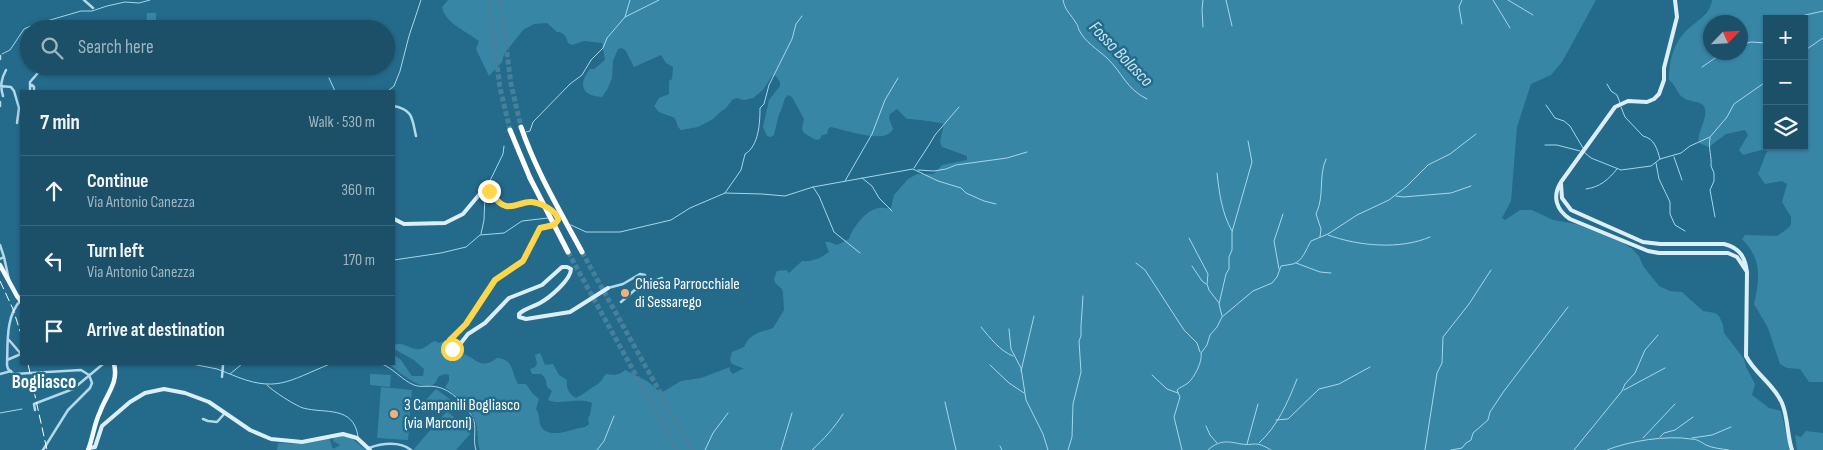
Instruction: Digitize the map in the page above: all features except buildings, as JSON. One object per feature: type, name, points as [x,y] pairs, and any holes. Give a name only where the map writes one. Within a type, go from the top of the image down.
[{"type":"highway","points":[[521,127],[541,176],[582,252]]},
{"type":"highway","points":[[510,130],[530,178],[568,252]]},
{"type":"main road","points":[[0,265],[20,299]]},
{"type":"main road","points":[[88,449],[98,418],[114,383],[116,375],[114,365]]},
{"type":"street","points":[[84,0],[93,8]]},
{"type":"street","points":[[1675,0],[1677,17],[1666,57],[1662,87],[1659,94],[1654,99],[1646,102],[1628,101],[1615,107],[1563,180],[1557,190],[1556,202],[1562,212],[1570,219],[1648,251],[1658,253],[1728,252],[1737,257],[1747,272]]},
{"type":"street","points":[[3,96],[1,81],[6,70]]},
{"type":"street","points":[[32,90],[33,86],[30,86],[30,82],[36,75]]},
{"type":"street","points":[[1,85],[11,87],[14,91],[20,108],[17,123]]},
{"type":"street","points":[[395,106],[408,111],[412,116],[416,136]]},
{"type":"street","points":[[1563,180],[1561,188],[1562,198],[1568,207],[1577,213],[1631,237],[1649,244],[1732,246],[1741,253],[1746,263],[1747,272],[1746,356],[1751,366],[1776,393],[1783,404],[1792,450]]},
{"type":"street","points":[[395,219],[404,224],[445,223],[463,214],[483,190],[489,191],[504,206],[509,207],[531,202],[543,206],[558,217],[556,223],[540,228],[523,261],[495,280],[466,324],[450,340],[450,347],[453,349],[457,348],[468,334],[485,323],[509,298],[542,285],[562,268],[567,267],[571,269],[571,274],[567,279],[548,298],[522,310],[519,317],[526,319],[570,312],[608,288],[620,285],[640,274],[644,274],[646,280],[621,302]]},
{"type":"street","points":[[0,245],[10,284]]},
{"type":"street","points":[[635,289],[638,290],[662,278]]},
{"type":"street","points":[[20,302],[13,311],[10,321],[8,370],[14,374],[81,370],[90,376],[92,383],[90,388],[68,410],[43,450]]},
{"type":"street","points":[[9,340],[20,353]]},
{"type":"street","points":[[7,360],[20,354]]},
{"type":"street","points":[[35,410],[33,403],[73,389],[101,365]]},
{"type":"street","points":[[222,375],[223,365]]},
{"type":"street","points":[[0,374],[11,371]]},
{"type":"street","points":[[88,449],[95,447],[102,426],[130,402],[152,390],[164,389],[185,392],[210,402],[250,430],[271,439],[302,442],[343,434],[356,438],[369,449],[388,444],[406,446],[411,450]]},
{"type":"street","points":[[203,419],[217,422],[226,412]]},
{"type":"shaded area","points":[[448,0],[1596,0],[1562,62],[1551,75],[1531,84],[1517,127],[1511,201],[1502,218],[1505,220],[1520,210],[1532,210],[1553,220],[1576,224],[1621,242],[1639,256],[1643,266],[1659,286],[1670,291],[1682,292],[1703,311],[1715,313],[1719,316],[1724,333],[1744,359],[1755,384],[1752,395],[1769,408],[1781,411],[1790,450],[480,450],[477,427],[472,414],[465,404],[445,387],[449,381],[449,375],[439,376],[435,383],[430,386],[418,384],[390,365],[395,365],[395,356],[401,360],[412,376],[423,376],[424,369],[414,360],[395,350],[395,345],[401,344],[414,349],[421,349],[435,341],[439,343],[445,341],[446,349],[461,353],[482,363],[491,362],[497,358],[502,359],[511,367],[518,384],[526,384],[539,399],[536,409],[541,426],[545,431],[558,433],[584,427],[589,424],[588,418],[592,403],[581,400],[553,402],[548,400],[552,391],[547,387],[545,378],[541,374],[532,374],[530,369],[537,364],[535,355],[540,353],[545,365],[553,364],[559,375],[567,380],[568,390],[576,398],[601,382],[606,374],[614,375],[625,370],[647,381],[661,393],[681,381],[701,378],[730,367],[730,371],[733,374],[745,369],[732,364],[730,360],[732,352],[744,347],[749,339],[756,334],[773,328],[784,310],[782,289],[775,283],[774,279],[777,271],[786,270],[789,273],[802,261],[813,260],[823,256],[829,252],[825,242],[837,245],[849,239],[856,225],[869,212],[879,208],[891,208],[894,195],[908,179],[917,174],[934,174],[942,165],[967,160],[967,156],[942,147],[940,142],[944,124],[907,119],[897,109],[890,114],[889,118],[893,129],[889,134],[882,136],[865,135],[831,127],[828,129],[827,134],[822,135],[820,139],[816,140],[804,133],[802,129],[804,119],[792,97],[788,95],[779,114],[774,135],[771,137],[767,136],[763,127],[769,100],[780,86],[780,82],[775,75],[772,76],[763,90],[753,98],[744,100],[736,98],[713,119],[698,127],[681,130],[675,118],[659,112],[654,106],[659,98],[669,94],[669,81],[672,79],[673,67],[666,63],[661,55],[634,67],[626,51],[622,48],[618,49],[613,61],[612,78],[607,90],[602,97],[595,96],[586,92],[583,84],[586,74],[590,69],[594,69],[605,60],[602,43],[584,41],[572,45],[568,43],[563,34],[557,32],[547,23],[534,24],[523,30],[504,54],[502,62],[489,76],[476,49],[479,41],[447,18],[442,7]]},
{"type":"shaded area","points":[[1712,0],[1823,0],[1823,382],[1809,382],[1800,369],[1787,368],[1780,364],[1768,328],[1754,304],[1758,269],[1749,246],[1742,239],[1745,235],[1777,236],[1791,225],[1791,217],[1782,202],[1787,184],[1782,181],[1765,184],[1758,174],[1767,151],[1761,150],[1743,155],[1739,150],[1748,135],[1745,130],[1726,134],[1709,147],[1699,143],[1699,134],[1704,120],[1705,108],[1702,104],[1681,96],[1669,80],[1671,59],[1675,46],[1683,34],[1703,16],[1703,60],[1748,60],[1748,15],[1704,15],[1709,10]]},
{"type":"shaded area","points":[[147,13],[156,13],[156,20],[147,20]]},
{"type":"shaded area","points":[[370,374],[391,375],[390,387],[370,385]]},
{"type":"shaded area","name":"3 Campanili Bogliasco (via Marconi)","points":[[381,387],[412,390],[408,440],[377,438]]},
{"type":"shaded area","points":[[436,389],[451,400],[439,413],[424,402]]},
{"type":"shaded area","points":[[447,411],[471,433],[456,450],[413,450]]},
{"type":"shaded area","points":[[1806,431],[1823,433],[1823,450],[1797,450],[1795,435],[1801,437]]},
{"type":"shaded area","points":[[334,436],[350,437],[366,450],[277,450],[278,443],[302,444],[329,438],[333,449],[340,445],[333,441]]},
{"type":"waterway","points":[[50,20],[81,11],[92,11],[125,2],[139,3],[150,0]]},
{"type":"waterway","points":[[389,90],[394,86],[400,71],[421,0]]},
{"type":"waterway","points":[[625,17],[630,0]]},
{"type":"waterway","points":[[526,132],[530,131],[533,122],[570,84],[582,75],[591,60],[603,48],[607,38],[625,17],[659,0]]},
{"type":"waterway","name":"Fosso Bolasco","points":[[1063,0],[1084,38],[1112,63],[1134,90],[1147,99]]},
{"type":"waterway","points":[[1203,0],[1203,27]]},
{"type":"waterway","points":[[1226,0],[1232,26]]},
{"type":"waterway","points":[[1462,0],[1459,7],[1462,24]]},
{"type":"waterway","points":[[1493,0],[1510,28]]},
{"type":"waterway","points":[[1508,0],[1533,15]]},
{"type":"waterway","points":[[1805,15],[1823,11]]},
{"type":"waterway","points":[[571,225],[586,232],[620,232],[671,220],[690,208],[725,193],[741,170],[745,154],[756,140],[760,108],[764,104],[769,85],[792,39],[796,24],[802,16]]},
{"type":"waterway","points":[[2,54],[10,50],[20,35]]},
{"type":"waterway","points":[[1808,48],[1823,38]]},
{"type":"waterway","points":[[1748,43],[1763,43]]},
{"type":"waterway","points":[[1702,67],[1712,60]]},
{"type":"waterway","points":[[329,78],[335,90]]},
{"type":"waterway","points":[[845,181],[872,134],[885,100],[898,78]]},
{"type":"waterway","points":[[1607,84],[1611,91],[1617,95],[1620,103]]},
{"type":"waterway","points":[[1584,152],[1591,158],[1621,170],[1651,166],[1660,159],[1681,153],[1690,146],[1710,137],[1727,117],[1734,104],[1763,84]]},
{"type":"waterway","points":[[1546,105],[1555,118],[1564,121],[1570,126],[1583,148]]},
{"type":"waterway","points":[[914,168],[935,135],[959,107]]},
{"type":"waterway","points":[[1621,107],[1625,117],[1643,136],[1653,142],[1660,159]]},
{"type":"waterway","points":[[1182,450],[1174,417],[1180,397],[1177,390],[1188,383],[1195,373],[1201,360],[1201,353],[1222,317],[1253,291],[1272,283],[1277,277],[1281,266],[1293,264],[1299,260],[1311,241],[1328,234],[1357,215],[1389,200],[1407,186],[1428,165],[1450,154],[1476,134]]},
{"type":"waterway","points":[[1710,138],[1711,166],[1714,173],[1714,181],[1710,190],[1715,217]]},
{"type":"waterway","points":[[1222,316],[1219,304],[1226,274],[1229,269],[1232,232],[1252,162],[1248,141]]},
{"type":"waterway","points":[[1545,145],[1557,145],[1580,151]]},
{"type":"waterway","points":[[486,189],[503,154],[504,146]]},
{"type":"waterway","points":[[918,170],[934,171],[956,165],[1007,158],[1027,152]]},
{"type":"waterway","points":[[1674,157],[1682,180]]},
{"type":"waterway","points":[[1320,237],[1321,229],[1316,214],[1319,207],[1322,173],[1326,159]]},
{"type":"waterway","points":[[1656,163],[1659,179],[1670,202],[1670,214],[1675,225],[1685,231]]},
{"type":"waterway","points":[[725,193],[785,196],[813,187],[913,169],[938,181],[961,188],[966,193],[984,201],[996,204]]},
{"type":"waterway","points":[[1586,189],[1595,187],[1603,182],[1617,169]]},
{"type":"waterway","points":[[1217,173],[1223,210],[1232,231]]},
{"type":"waterway","points":[[862,178],[872,186],[879,198],[892,211]]},
{"type":"waterway","points":[[1396,196],[1451,193],[1471,186]]},
{"type":"waterway","points":[[813,187],[819,196],[834,232],[860,253]]},
{"type":"waterway","points":[[481,234],[484,220],[485,193]]},
{"type":"waterway","points":[[1279,269],[1274,241],[1283,214]]},
{"type":"waterway","points":[[395,260],[466,247],[480,235],[504,233],[522,221],[548,218]]},
{"type":"waterway","points":[[1328,235],[1352,242],[1379,245],[1406,244],[1430,237]]},
{"type":"waterway","points":[[1189,238],[1208,274],[1207,284],[1209,290],[1219,303]]},
{"type":"waterway","points":[[1136,263],[1145,270],[1184,330],[1197,343],[1200,352]]},
{"type":"waterway","points":[[1296,263],[1320,272],[1331,273]]},
{"type":"waterway","points":[[1192,266],[1206,284]]},
{"type":"waterway","points":[[1425,450],[1437,373],[1442,363],[1443,337],[1469,304],[1491,270]]},
{"type":"waterway","points":[[1068,450],[1072,437],[1073,404],[1081,372],[1079,341],[1081,336],[1083,296]]},
{"type":"waterway","points":[[1451,450],[1462,448],[1471,440],[1473,433],[1488,420],[1490,412],[1504,391],[1568,307]]},
{"type":"waterway","points":[[1021,371],[1034,316]]},
{"type":"waterway","points":[[981,327],[1000,348],[1013,356]]},
{"type":"waterway","points":[[1009,329],[1011,349],[1021,368],[1026,400],[1043,434],[1048,450]]},
{"type":"waterway","points":[[1574,450],[1622,391],[1625,384],[1635,373],[1645,350],[1658,335]]},
{"type":"waterway","points":[[197,365],[230,374],[241,365]]},
{"type":"waterway","points":[[230,374],[259,383],[282,383],[328,365]]},
{"type":"waterway","points":[[384,365],[414,385],[442,388],[457,398],[474,420],[476,450]]},
{"type":"waterway","points":[[990,365],[1009,383],[1024,393]]},
{"type":"waterway","points":[[1276,420],[1288,419],[1319,389],[1339,384],[1370,367]]},
{"type":"waterway","points":[[1624,390],[1665,368]]},
{"type":"waterway","points":[[1152,375],[1167,389],[1178,393]]},
{"type":"waterway","points":[[1259,443],[1277,422],[1297,379]]},
{"type":"waterway","points":[[267,385],[284,398],[303,408],[344,415],[355,426],[358,436]]},
{"type":"waterway","points":[[945,402],[956,450]]},
{"type":"waterway","points":[[1247,444],[1258,404]]},
{"type":"waterway","points":[[1643,438],[1675,404]]},
{"type":"waterway","points":[[0,413],[22,409]]},
{"type":"waterway","points":[[705,450],[713,433],[728,413]]},
{"type":"waterway","points":[[781,450],[792,413]]},
{"type":"waterway","points":[[812,450],[829,433],[843,414]]},
{"type":"waterway","points":[[597,450],[604,441],[614,416]]},
{"type":"waterway","points":[[1660,437],[1664,433],[1675,430],[1693,417]]},
{"type":"waterway","points":[[1206,426],[1210,435],[1217,443]]},
{"type":"waterway","points":[[1692,438],[1712,435],[1731,427]]},
{"type":"waterway","points":[[1607,450],[1660,438],[1695,440],[1711,447],[1729,450]]},
{"type":"waterway","points":[[1208,450],[1216,444],[1227,442],[1258,444],[1271,450]]},
{"type":"waterway","points":[[1000,446],[1002,450]]},
{"type":"tunnel","points":[[489,0],[500,88],[510,130]]},
{"type":"tunnel","points":[[500,0],[511,84],[521,127]]},
{"type":"tunnel","points":[[568,252],[677,450]]},
{"type":"tunnel","points":[[582,252],[692,450]]},
{"type":"railway","points":[[0,281],[13,309],[20,331]]},
{"type":"railway","points":[[28,365],[47,450]]},
{"type":"place","name":"Chiesa Parrocchiale di Sessarego","points":[[625,293]]},
{"type":"place","name":"3 Campanili Bogliasco (via Marconi)","points":[[394,414]]},
{"type":"district","name":"Bogliasco","points":[[44,382]]},
{"type":"route","points":[[452,349],[449,345],[450,340],[466,324],[489,287],[501,274],[523,261],[540,228],[554,225],[558,220],[556,214],[543,206],[531,202],[509,207],[504,206],[489,191]]}]
